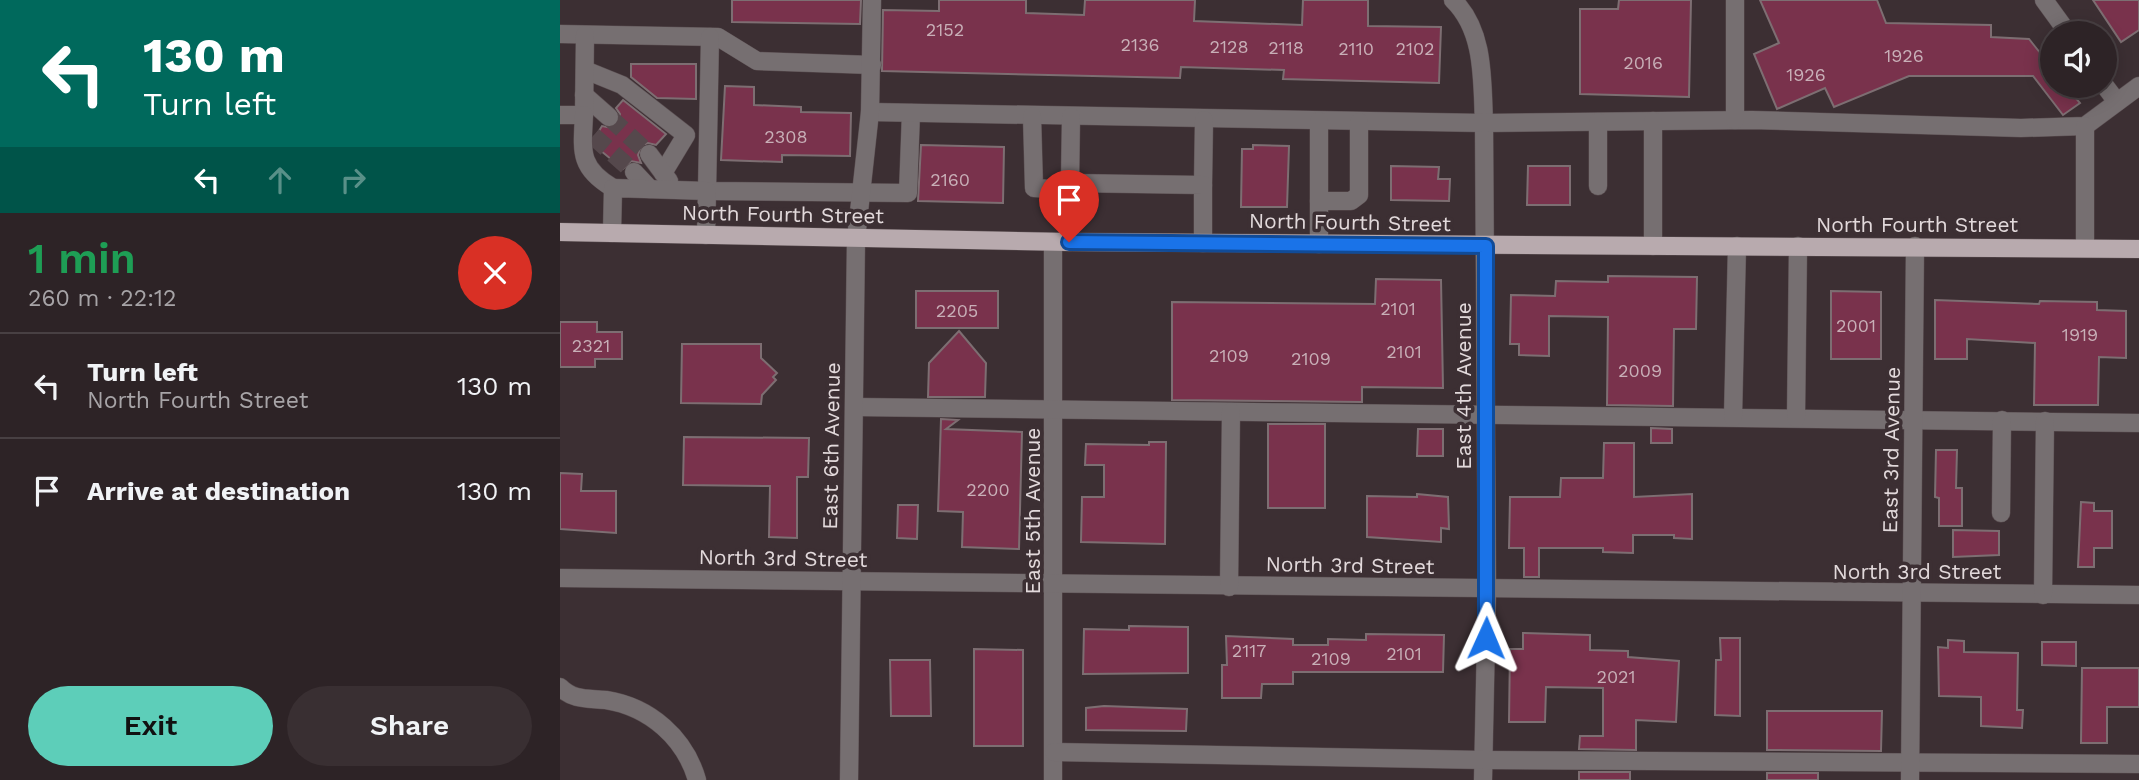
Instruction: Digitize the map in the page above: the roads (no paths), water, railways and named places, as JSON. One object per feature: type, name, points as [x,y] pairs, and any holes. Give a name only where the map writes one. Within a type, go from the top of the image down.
[{"type":"main road","name":"North Fourth Street","points":[[560,232],[1061,242],[2139,249]]},
{"type":"street","name":"East 6th Avenue","points":[[849,780],[856,239],[870,112],[873,0]]},
{"type":"street","name":"East 4th Avenue","points":[[1454,0],[1464,10],[1479,48],[1485,123],[1487,590],[1483,780]]},
{"type":"street","points":[[1735,0],[1735,120]]},
{"type":"street","points":[[2044,0],[2059,21]]},
{"type":"street","points":[[560,34],[718,37],[757,61],[872,65]]},
{"type":"street","points":[[585,34],[585,163],[597,179],[613,188],[861,195],[908,193],[911,113]]},
{"type":"street","points":[[706,235],[710,37]]},
{"type":"street","points":[[585,70],[622,85],[686,135],[663,173]]},
{"type":"street","points":[[870,112],[1485,123],[1735,120],[2021,128],[2085,126],[2139,86]]},
{"type":"street","points":[[584,95],[609,117]]},
{"type":"street","points":[[2114,98],[2117,102]]},
{"type":"street","points":[[560,116],[587,127]]},
{"type":"street","points":[[1031,116],[1034,188],[1203,185]]},
{"type":"street","name":"East 5th Avenue","points":[[1054,780],[1054,410],[1061,242],[1070,187],[1071,117]]},
{"type":"street","points":[[1203,243],[1204,120]]},
{"type":"street","points":[[1319,121],[1319,244]]},
{"type":"street","points":[[1319,201],[1351,201],[1359,195],[1359,121]]},
{"type":"street","points":[[1653,121],[1653,246]]},
{"type":"street","points":[[1598,122],[1598,186]]},
{"type":"street","points":[[2085,126],[2085,248]]},
{"type":"street","points":[[649,154],[675,190]]},
{"type":"street","points":[[634,172],[650,189]]},
{"type":"street","points":[[612,233],[613,188]]},
{"type":"street","points":[[1733,417],[1737,246]]},
{"type":"street","points":[[1796,418],[1798,246]]},
{"type":"street","name":"East 3rd Avenue","points":[[1910,772],[1915,246]]},
{"type":"street","points":[[855,407],[2139,423]]},
{"type":"street","points":[[1229,587],[1231,412]]},
{"type":"street","points":[[2001,513],[2002,420]]},
{"type":"street","points":[[2043,595],[2045,421]]},
{"type":"street","name":"North 3rd Street","points":[[560,578],[2139,595]]},
{"type":"street","points":[[560,687],[576,698],[623,704],[647,714],[674,737],[685,752],[697,780]]},
{"type":"street","points":[[1054,752],[1910,772],[2139,764]]},
{"type":"tunnel","points":[[609,117],[649,154]]},
{"type":"tunnel","points":[[593,136],[634,172]]}]
